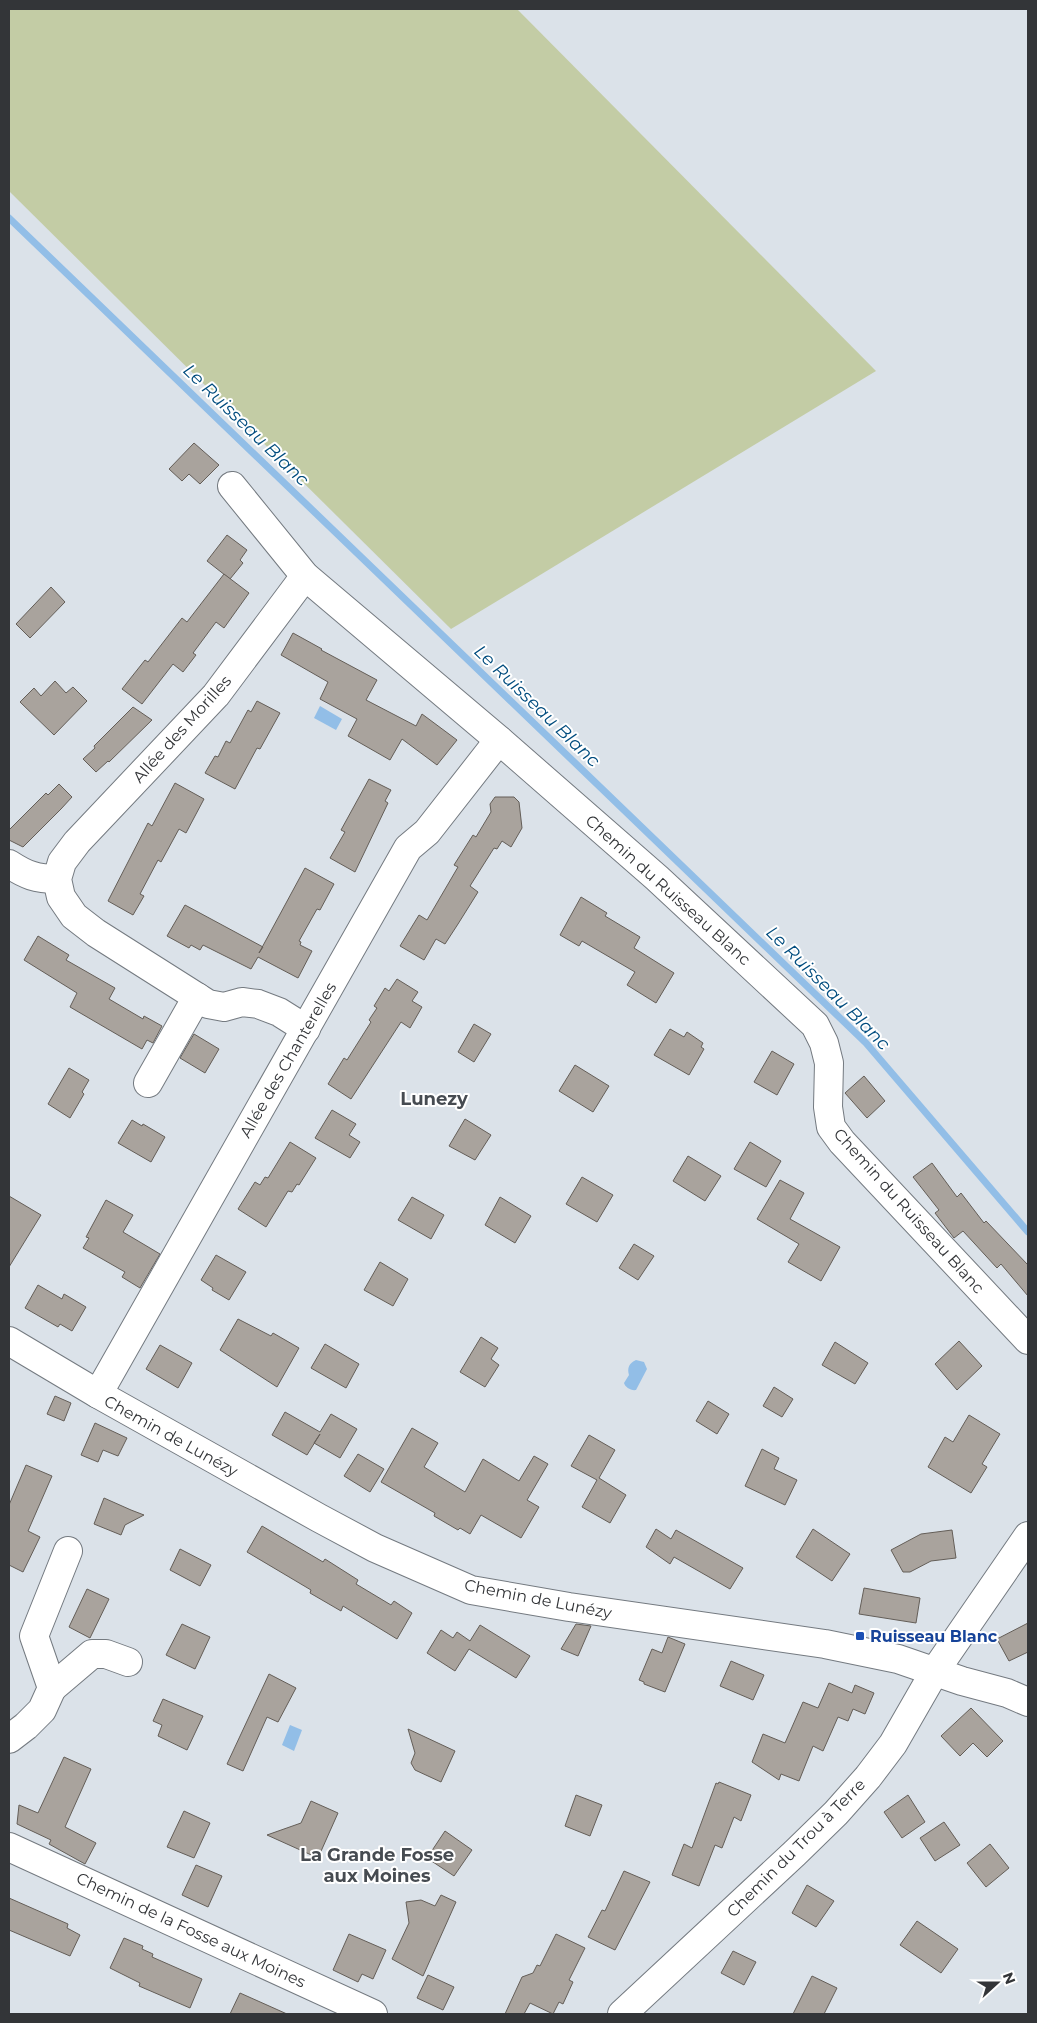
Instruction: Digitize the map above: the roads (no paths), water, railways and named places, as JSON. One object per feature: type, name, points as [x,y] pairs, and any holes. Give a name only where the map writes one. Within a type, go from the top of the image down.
[{"type":"street","name":"Chemin du Ruisseau Blanc","points":[[232,486],[305,576],[499,740],[657,878],[815,1025],[824,1043],[829,1064],[828,1107],[832,1127],[842,1142],[1028,1340]]},
{"type":"street","name":"Allée des Morilles","points":[[57,878],[62,862],[77,842],[216,695],[305,576]]},
{"type":"street","name":"Allée des Chanterelles","points":[[98,1394],[408,848],[427,832],[499,740]]},
{"type":"street","points":[[9,864],[24,873],[40,879],[57,878],[61,897],[74,916],[96,933],[208,1004],[224,1007],[242,1002],[258,1004],[279,1012],[306,1029]]},
{"type":"street","points":[[148,1083],[197,997]]},
{"type":"street","name":"Chemin de Lunézy","points":[[9,1341],[98,1394],[375,1548],[471,1590],[570,1608],[825,1644],[898,1659],[1007,1693],[1028,1702]]},
{"type":"street","name":"Chemin du Trou à Terre","points":[[622,2014],[731,1914],[836,1813],[868,1777],[893,1744],[922,1697],[935,1671],[1028,1536]]},
{"type":"street","points":[[52,1688],[34,1636],[68,1551]]},
{"type":"street","points":[[9,1739],[42,1710],[52,1688],[92,1654],[106,1654],[128,1662]]},
{"type":"street","name":"Chemin de la Fosse aux Moines","points":[[9,1847],[373,2014]]},
{"type":"water","points":[[320,706],[342,719],[336,730],[314,718]]},
{"type":"water","points":[[636,1360],[644,1362],[647,1369],[636,1390],[634,1390],[628,1388],[624,1383],[629,1375],[629,1366]]},
{"type":"water","points":[[290,1725],[302,1730],[294,1751],[282,1745]]},
{"type":"waterway","name":"Le Ruisseau Blanc","points":[[9,218],[866,1043],[1028,1232]]},
{"type":"place","name":"Ruisseau Blanc","points":[[860,1636]]},
{"type":"district","name":"Lunezy","points":[[434,1099]]},
{"type":"district","name":"La Grande Fosse aux Moines","points":[[377,1865]]}]
